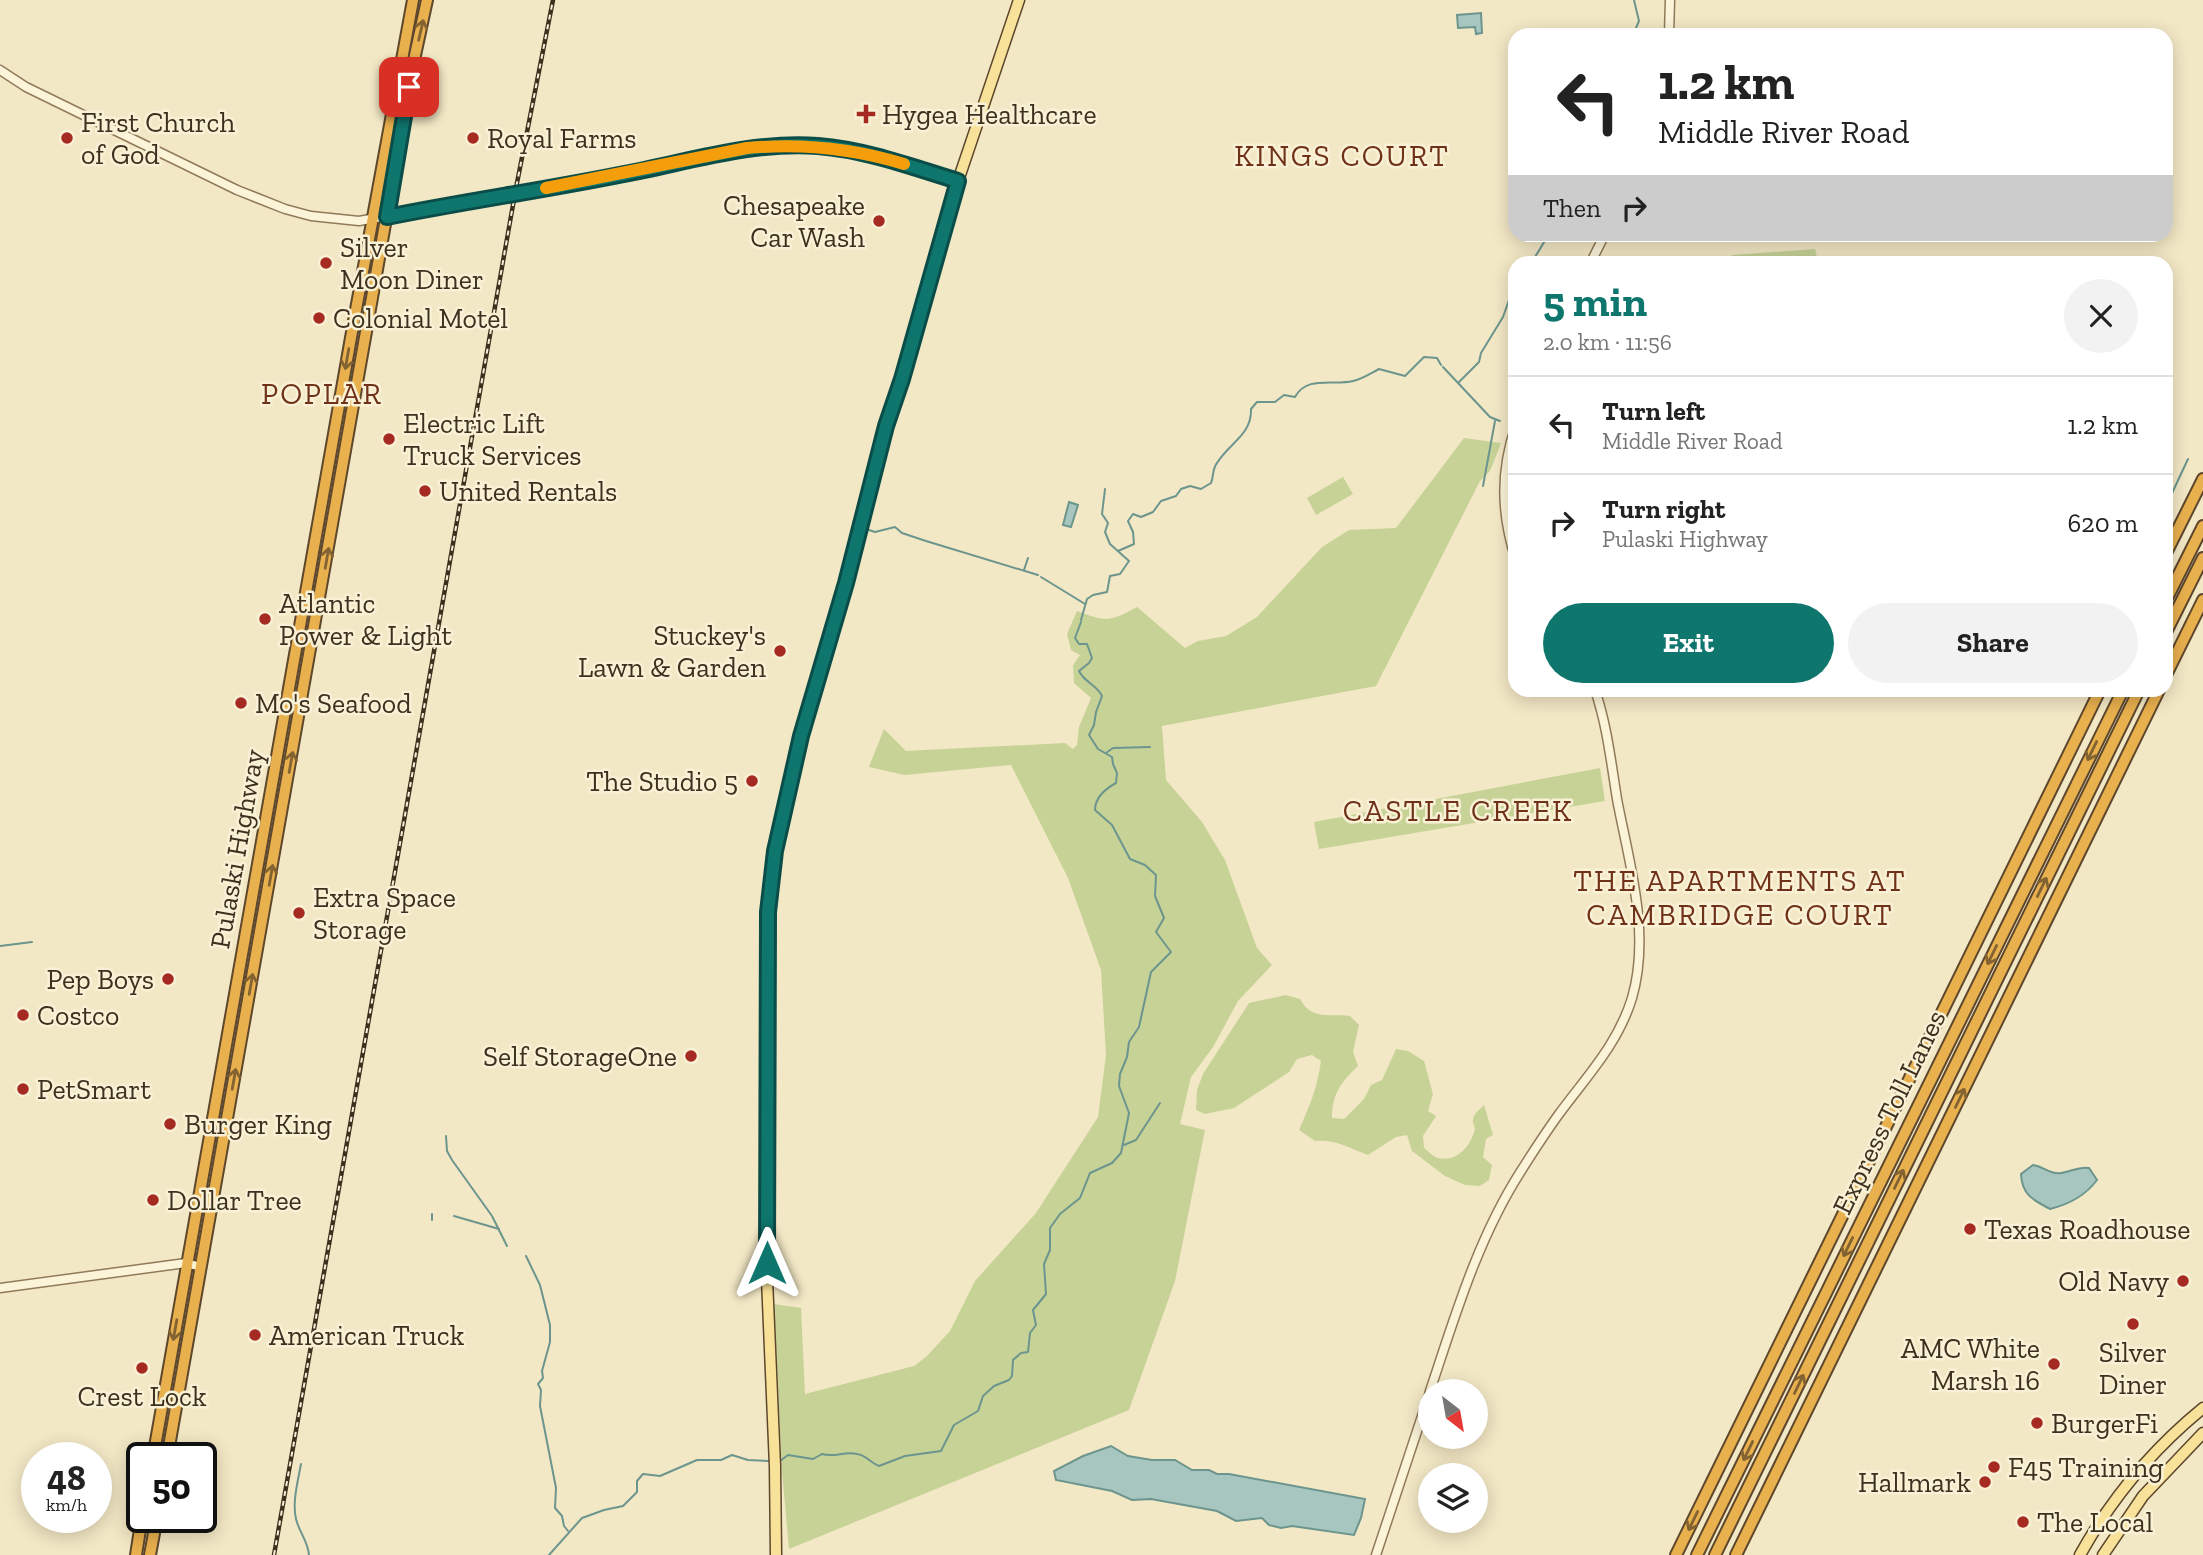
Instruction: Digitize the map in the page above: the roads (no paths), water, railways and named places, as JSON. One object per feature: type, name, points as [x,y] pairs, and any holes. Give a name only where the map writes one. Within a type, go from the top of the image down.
[{"type":"highway","name":"Pulaski Highway","points":[[156,1442],[413,0]]},
{"type":"highway","name":"Pulaski Highway","points":[[170,1442],[414,60],[427,0]]},
{"type":"highway","points":[[2173,539],[2203,479]]},
{"type":"highway","points":[[2173,586],[2203,526]]},
{"type":"highway","points":[[2173,618],[2203,558]]},
{"type":"highway","points":[[2173,661],[2203,600]]},
{"type":"highway","points":[[1676,1555],[2097,697]]},
{"type":"highway","name":"Express Toll Lanes","points":[[1697,1555],[2120,697]]},
{"type":"highway","name":"Express Toll Lanes","points":[[1715,1555],[2135,697]]},
{"type":"highway","points":[[1736,1555],[2156,697]]},
{"type":"highway","points":[[136,1555],[139,1533]]},
{"type":"highway","points":[[150,1555],[154,1533]]},
{"type":"main road","points":[[776,1555],[767,1268],[768,931],[775,851],[801,736],[846,583],[886,426],[958,181],[1019,0]]},
{"type":"main road","points":[[2080,1555],[2130,1482],[2168,1440],[2203,1408]]},
{"type":"main road","points":[[2103,1555],[2131,1511],[2174,1461],[2203,1433]]},
{"type":"main road","points":[[2168,1440],[2173,1449],[2174,1461]]},
{"type":"street","points":[[1669,28],[1670,0]]},
{"type":"street","points":[[0,70],[26,87],[204,174],[267,202],[311,216],[359,220],[387,217],[747,148],[788,145],[868,153],[958,181]]},
{"type":"street","points":[[1508,453],[1503,496],[1508,532]]},
{"type":"street","points":[[1434,1379],[1455,1312],[1494,1221],[1519,1174],[1546,1133],[1615,1040],[1635,984],[1640,947],[1638,916],[1597,697]]},
{"type":"street","points":[[0,1287],[186,1263],[201,1267]]},
{"type":"street","points":[[1376,1555],[1418,1428]]},
{"type":"water","points":[[1481,13],[1482,33],[1476,34],[1475,27],[1458,28],[1457,15]]},
{"type":"water","points":[[1069,502],[1078,505],[1071,527],[1063,525]]},
{"type":"water","points":[[2033,1165],[2057,1173],[2089,1168],[2097,1180],[2076,1199],[2050,1209],[2034,1200],[2024,1187],[2021,1174]]},
{"type":"water","points":[[1111,1446],[1128,1456],[1175,1460],[1192,1470],[1209,1470],[1217,1474],[1365,1499],[1361,1518],[1354,1535],[1292,1526],[1281,1528],[1269,1525],[1262,1518],[1236,1521],[1217,1511],[1151,1499],[1132,1500],[1112,1491],[1056,1480],[1054,1471]]},
{"type":"waterway","points":[[1634,0],[1639,21],[1636,28]]},
{"type":"waterway","points":[[1536,256],[1544,242]]},
{"type":"waterway","points":[[1459,382],[1479,362],[1481,353],[1503,317],[1508,303]]},
{"type":"waterway","points":[[1118,551],[1134,544],[1128,521],[1133,514],[1141,517],[1153,512],[1161,501],[1176,496],[1181,489],[1190,486],[1201,489],[1211,483],[1215,465],[1244,432],[1251,409],[1257,402],[1275,402],[1284,395],[1295,397],[1306,386],[1353,381],[1379,369],[1405,376],[1424,357],[1437,358],[1441,365]]},
{"type":"waterway","points":[[1443,367],[1490,417],[1500,421]]},
{"type":"waterway","points":[[1483,486],[1495,421]]},
{"type":"waterway","points":[[2173,491],[2188,459]]},
{"type":"waterway","points":[[1081,620],[1087,599],[1107,592],[1110,576],[1120,574],[1129,561],[1110,544],[1105,532],[1108,523],[1102,514],[1105,489]]},
{"type":"waterway","points":[[853,524],[854,520]]},
{"type":"waterway","points":[[869,530],[875,532],[895,527],[902,533],[1038,575]]},
{"type":"waterway","points":[[1024,570],[1028,558]]},
{"type":"waterway","points":[[1041,577],[1085,604]]},
{"type":"waterway","points":[[780,1461],[788,1455],[813,1459],[822,1454],[852,1453],[879,1466],[905,1456],[941,1451],[954,1425],[978,1411],[983,1396],[1012,1376],[1013,1360],[1021,1353],[1028,1352],[1030,1333],[1036,1325],[1033,1310],[1046,1294],[1044,1264],[1050,1250],[1050,1228],[1060,1214],[1080,1198],[1090,1173],[1112,1163],[1121,1153],[1129,1113],[1119,1086],[1120,1074],[1127,1057],[1129,1042],[1139,1027],[1151,972],[1171,952],[1156,932],[1164,918],[1155,896],[1156,875],[1145,865],[1130,859],[1112,825],[1095,810],[1101,794],[1116,783],[1117,773],[1112,757],[1098,749],[1089,735],[1102,696],[1079,671],[1092,658],[1087,644],[1079,644],[1075,638],[1081,622]]},
{"type":"waterway","points":[[1106,753],[1113,748],[1150,747]]},
{"type":"waterway","points":[[0,946],[32,942]]},
{"type":"waterway","points":[[1124,1145],[1136,1140],[1160,1103]]},
{"type":"waterway","points":[[446,1136],[447,1151],[492,1216],[507,1246]]},
{"type":"waterway","points":[[432,1214],[432,1220]]},
{"type":"waterway","points":[[454,1216],[499,1229]]},
{"type":"waterway","points":[[526,1256],[540,1285],[550,1325],[550,1342],[542,1371],[543,1378],[538,1384],[556,1488],[555,1508],[562,1516],[568,1531]]},
{"type":"waterway","points":[[549,1555],[582,1518],[623,1506],[637,1492],[637,1481],[643,1474],[660,1476],[697,1460],[721,1460],[732,1455],[748,1460],[769,1461]]},
{"type":"waterway","points":[[301,1464],[295,1512],[309,1555]]},
{"type":"railway","points":[[274,1555],[516,188],[553,0]]},
{"type":"place","name":"Hygea Healthcare","points":[[866,114]]},
{"type":"place","name":"First Church of God","points":[[67,138]]},
{"type":"place","name":"Royal Farms","points":[[473,138]]},
{"type":"place","name":"Chesapeake Car Wash","points":[[879,221]]},
{"type":"place","name":"Silver Moon Diner","points":[[326,263]]},
{"type":"place","name":"Colonial Motel","points":[[319,318]]},
{"type":"place","name":"Electric Lift Truck Services","points":[[389,439]]},
{"type":"place","name":"United Rentals","points":[[425,491]]},
{"type":"place","name":"Atlantic Power & Light","points":[[265,619]]},
{"type":"place","name":"Stuckey's Lawn & Garden","points":[[780,651]]},
{"type":"place","name":"Mo's Seafood","points":[[241,703]]},
{"type":"place","name":"The Studio 5","points":[[752,781]]},
{"type":"place","name":"Extra Space Storage","points":[[299,913]]},
{"type":"place","name":"Pep Boys","points":[[168,979]]},
{"type":"place","name":"Costco","points":[[23,1015]]},
{"type":"place","name":"Self StorageOne","points":[[691,1056]]},
{"type":"place","name":"PetSmart","points":[[23,1089]]},
{"type":"place","name":"Burger King","points":[[170,1124]]},
{"type":"place","name":"Dollar Tree","points":[[153,1200]]},
{"type":"place","name":"Texas Roadhouse","points":[[1970,1229]]},
{"type":"place","name":"Old Navy","points":[[2183,1281]]},
{"type":"place","name":"Silver Diner","points":[[2133,1324]]},
{"type":"place","name":"American Truck","points":[[255,1335]]},
{"type":"place","name":"AMC White Marsh 16","points":[[2054,1364]]},
{"type":"place","name":"Crest Lock","points":[[142,1368]]},
{"type":"place","name":"BurgerFi","points":[[2037,1423]]},
{"type":"place","name":"F45 Training","points":[[1994,1467]]},
{"type":"place","name":"Hallmark","points":[[1985,1482]]},
{"type":"place","name":"The Local","points":[[2023,1522]]},
{"type":"district","name":"KINGS COURT","points":[[1342,156]]},
{"type":"district","name":"POPLAR","points":[[322,394]]},
{"type":"district","name":"CASTLE CREEK","points":[[1458,811]]},
{"type":"district","name":"THE APARTMENTS AT CAMBRIDGE COURT","points":[[1740,898]]}]
